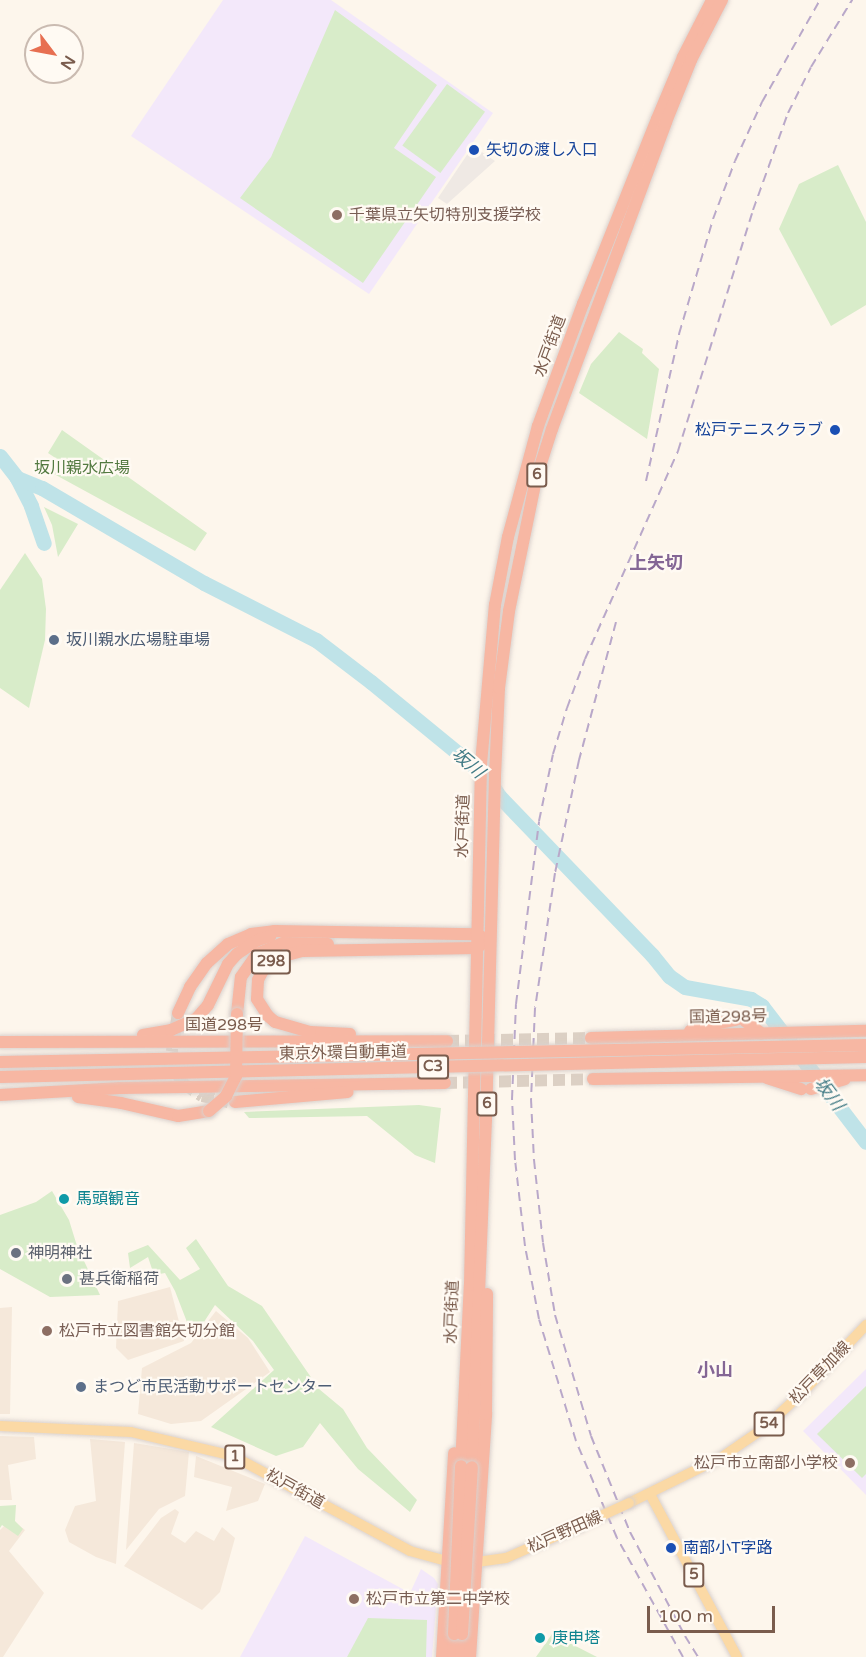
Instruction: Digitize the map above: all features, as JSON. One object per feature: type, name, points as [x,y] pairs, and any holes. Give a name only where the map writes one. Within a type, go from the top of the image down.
[{"type":"highway","name":"水戸街道","points":[[466,1467],[481,1267],[499,688],[509,611],[536,479],[635,186],[683,57],[712,0]]},
{"type":"highway","name":"水戸街道","points":[[453,1657],[458,1634],[466,1467],[481,764],[495,605],[524,472],[583,304],[691,60],[722,0]]},
{"type":"highway","name":"298","points":[[178,1013],[199,974],[223,948],[251,934],[274,931],[476,934],[490,940]]},
{"type":"highway","name":"298","points":[[0,1042],[121,1040],[159,1033],[189,1023],[208,1005],[228,964],[237,954],[258,940],[286,932]]},
{"type":"highway","name":"298","points":[[408,1040],[295,1029],[267,1016],[257,999],[258,980],[262,972],[276,958],[302,951],[476,948],[490,940]]},
{"type":"highway","name":"298","points":[[0,1097],[80,1097],[121,1103],[178,1116],[199,1115],[209,1111],[226,1096],[236,1076],[237,1014],[241,977],[250,961],[265,949],[294,942],[377,948]]},
{"type":"highway","points":[[683,1034],[704,1026],[741,1020],[762,1034]]},
{"type":"highway","name":"国道298号","points":[[591,1038],[866,1031]]},
{"type":"highway","name":"国道298号","points":[[121,1040],[447,1041]]},
{"type":"highway","name":"東京外環自動車道","points":[[0,1062],[866,1045]]},
{"type":"highway","name":"東京外環自動車道","points":[[0,1077],[866,1057]]},
{"type":"highway","points":[[593,1079],[792,1074],[835,1078],[866,1075]]},
{"type":"highway","points":[[760,1076],[806,1089],[835,1078]]},
{"type":"highway","name":"298","points":[[235,1102],[445,1083]]},
{"type":"highway","name":"298","points":[[0,1097],[120,1088],[415,1085]]},
{"type":"highway","points":[[470,1657],[486,1414],[488,1319],[486,1286],[481,1267]]},
{"type":"highway","points":[[442,1657],[462,1314],[470,1285]]},
{"type":"highway","name":"水戸街道","points":[[458,1634],[461,1657]]},
{"type":"main road","name":"松戸草加線","points":[[650,1494],[722,1457],[764,1428],[801,1394],[866,1324]]},
{"type":"main road","name":"松戸街道","points":[[0,1426],[132,1432],[233,1456],[410,1551],[448,1562],[476,1563]]},
{"type":"main road","name":"松戸野田線","points":[[476,1563],[517,1554],[650,1494]]},
{"type":"main road","name":"5","points":[[650,1494],[737,1657]]},
{"type":"shaded area","name":"千葉県立矢切特別支援学校","points":[[223,0],[331,0],[493,113],[369,294],[131,136]]},
{"type":"shaded area","points":[[473,146],[495,161],[447,204],[438,198]]},
{"type":"shaded area","points":[[170,1287],[184,1341],[128,1360],[116,1348],[118,1301]]},
{"type":"shaded area","points":[[12,1307],[10,1414],[0,1414],[0,1308]]},
{"type":"shaded area","points":[[216,1311],[248,1338],[270,1372],[201,1421],[171,1424],[138,1414],[142,1368],[191,1343]]},
{"type":"shaded area","name":"松戸市立南部小学校","points":[[866,1369],[866,1495],[803,1431]]},
{"type":"shaded area","points":[[0,1436],[34,1437],[36,1459],[8,1465],[12,1500],[0,1500]]},
{"type":"shaded area","points":[[90,1439],[125,1442],[116,1564],[96,1557],[69,1542],[65,1530],[75,1506],[96,1501]]},
{"type":"shaded area","points":[[134,1443],[189,1452],[185,1496],[159,1509],[126,1550]]},
{"type":"shaded area","points":[[196,1456],[265,1484],[258,1501],[226,1511],[232,1487],[194,1477]]},
{"type":"shaded area","points":[[175,1509],[179,1512],[171,1534],[185,1543],[196,1531],[214,1541],[222,1527],[235,1538],[220,1592],[202,1610],[124,1566],[161,1518]]},
{"type":"shaded area","points":[[11,1519],[25,1530],[9,1551],[44,1593],[3,1657],[0,1657],[0,1530]]},
{"type":"shaded area","name":"松戸市立第二中学校","points":[[305,1536],[410,1593],[421,1569],[434,1578],[438,1584],[432,1657],[240,1657]]},
{"type":"green space","points":[[335,10],[437,85],[394,148],[436,177],[363,283],[240,198],[271,157]]},
{"type":"green space","points":[[447,84],[485,112],[440,173],[402,145]]},
{"type":"green space","points":[[838,165],[866,222],[866,305],[831,326],[779,229],[799,184]]},
{"type":"green space","points":[[619,332],[643,349],[642,353],[659,369],[647,439],[579,393],[591,364]]},
{"type":"green space","name":"坂川親水広場","points":[[62,430],[207,533],[195,551],[54,474],[63,463],[48,453]]},
{"type":"green space","points":[[44,507],[78,524],[58,557],[52,525]]},
{"type":"green space","points":[[25,553],[42,579],[46,609],[45,640],[29,708],[0,688],[0,590]]},
{"type":"green space","points":[[419,1105],[441,1108],[435,1163],[415,1155],[367,1116],[249,1118],[244,1112]]},
{"type":"green space","points":[[52,1191],[69,1220],[77,1246],[100,1295],[50,1297],[0,1269],[0,1215],[36,1202]]},
{"type":"green space","points":[[196,1239],[228,1286],[262,1306],[319,1389],[343,1409],[367,1448],[417,1500],[410,1512],[358,1469],[320,1423],[303,1447],[276,1456],[211,1427],[274,1370],[253,1341],[215,1305],[202,1325],[192,1335],[175,1291],[165,1273],[154,1275],[148,1257],[130,1268],[128,1253],[148,1245],[180,1280],[200,1269],[186,1248]]},
{"type":"green space","points":[[866,1386],[866,1474],[862,1478],[817,1434]]},
{"type":"green space","points":[[16,1505],[15,1521],[23,1529],[18,1536],[2,1525],[0,1528],[0,1506]]},
{"type":"green space","points":[[368,1618],[427,1620],[426,1657],[347,1657]]},
{"type":"green space","points":[[552,1634],[597,1657],[536,1657]]},
{"type":"waterway","points":[[0,456],[17,478],[31,506],[44,543]]},
{"type":"waterway","name":"坂川","points":[[17,478],[42,488],[204,583],[316,640],[371,682],[486,776],[499,796],[652,955],[669,976],[685,987],[751,999],[762,1006],[866,1142]]},
{"type":"tunnel","points":[[178,1013],[172,1052],[178,1076],[184,1084],[202,1096],[228,1102]]},
{"type":"tunnel","points":[[447,1041],[591,1038]]},
{"type":"tunnel","points":[[445,1083],[593,1079]]},
{"type":"railway","points":[[646,481],[679,334],[713,219],[735,161],[762,102],[820,0]]},
{"type":"railway","points":[[683,1657],[617,1538],[576,1441],[539,1319],[525,1246],[515,1160],[512,1099],[516,1004],[539,821],[553,754],[567,708],[585,659],[678,451],[753,210],[788,113],[811,67],[852,0]]},
{"type":"railway","points":[[616,622],[579,760],[555,873],[535,1008],[531,1099],[534,1160],[543,1243],[555,1315],[591,1436],[630,1532],[698,1657]]},
{"type":"place","name":"矢切の渡し入口","points":[[474,150]]},
{"type":"place","name":"千葉県立矢切特別支援学校","points":[[337,215]]},
{"type":"place","name":"松戸テニスクラブ","points":[[835,430]]},
{"type":"place","name":"坂川親水広場駐車場","points":[[54,640]]},
{"type":"place","name":"馬頭観音","points":[[64,1199]]},
{"type":"place","name":"神明神社","points":[[16,1253]]},
{"type":"place","name":"甚兵衛稲荷","points":[[67,1279]]},
{"type":"place","name":"松戸市立図書館矢切分館","points":[[47,1331]]},
{"type":"place","name":"まつど市民活動サポートセンター","points":[[81,1387]]},
{"type":"place","name":"松戸市立南部小学校","points":[[850,1463]]},
{"type":"place","name":"南部小T字路","points":[[671,1548]]},
{"type":"place","name":"松戸市立第二中学校","points":[[354,1599]]},
{"type":"place","name":"庚申塔","points":[[540,1638]]},
{"type":"district","name":"上矢切","points":[[656,563]]},
{"type":"district","name":"小山","points":[[715,1370]]}]
